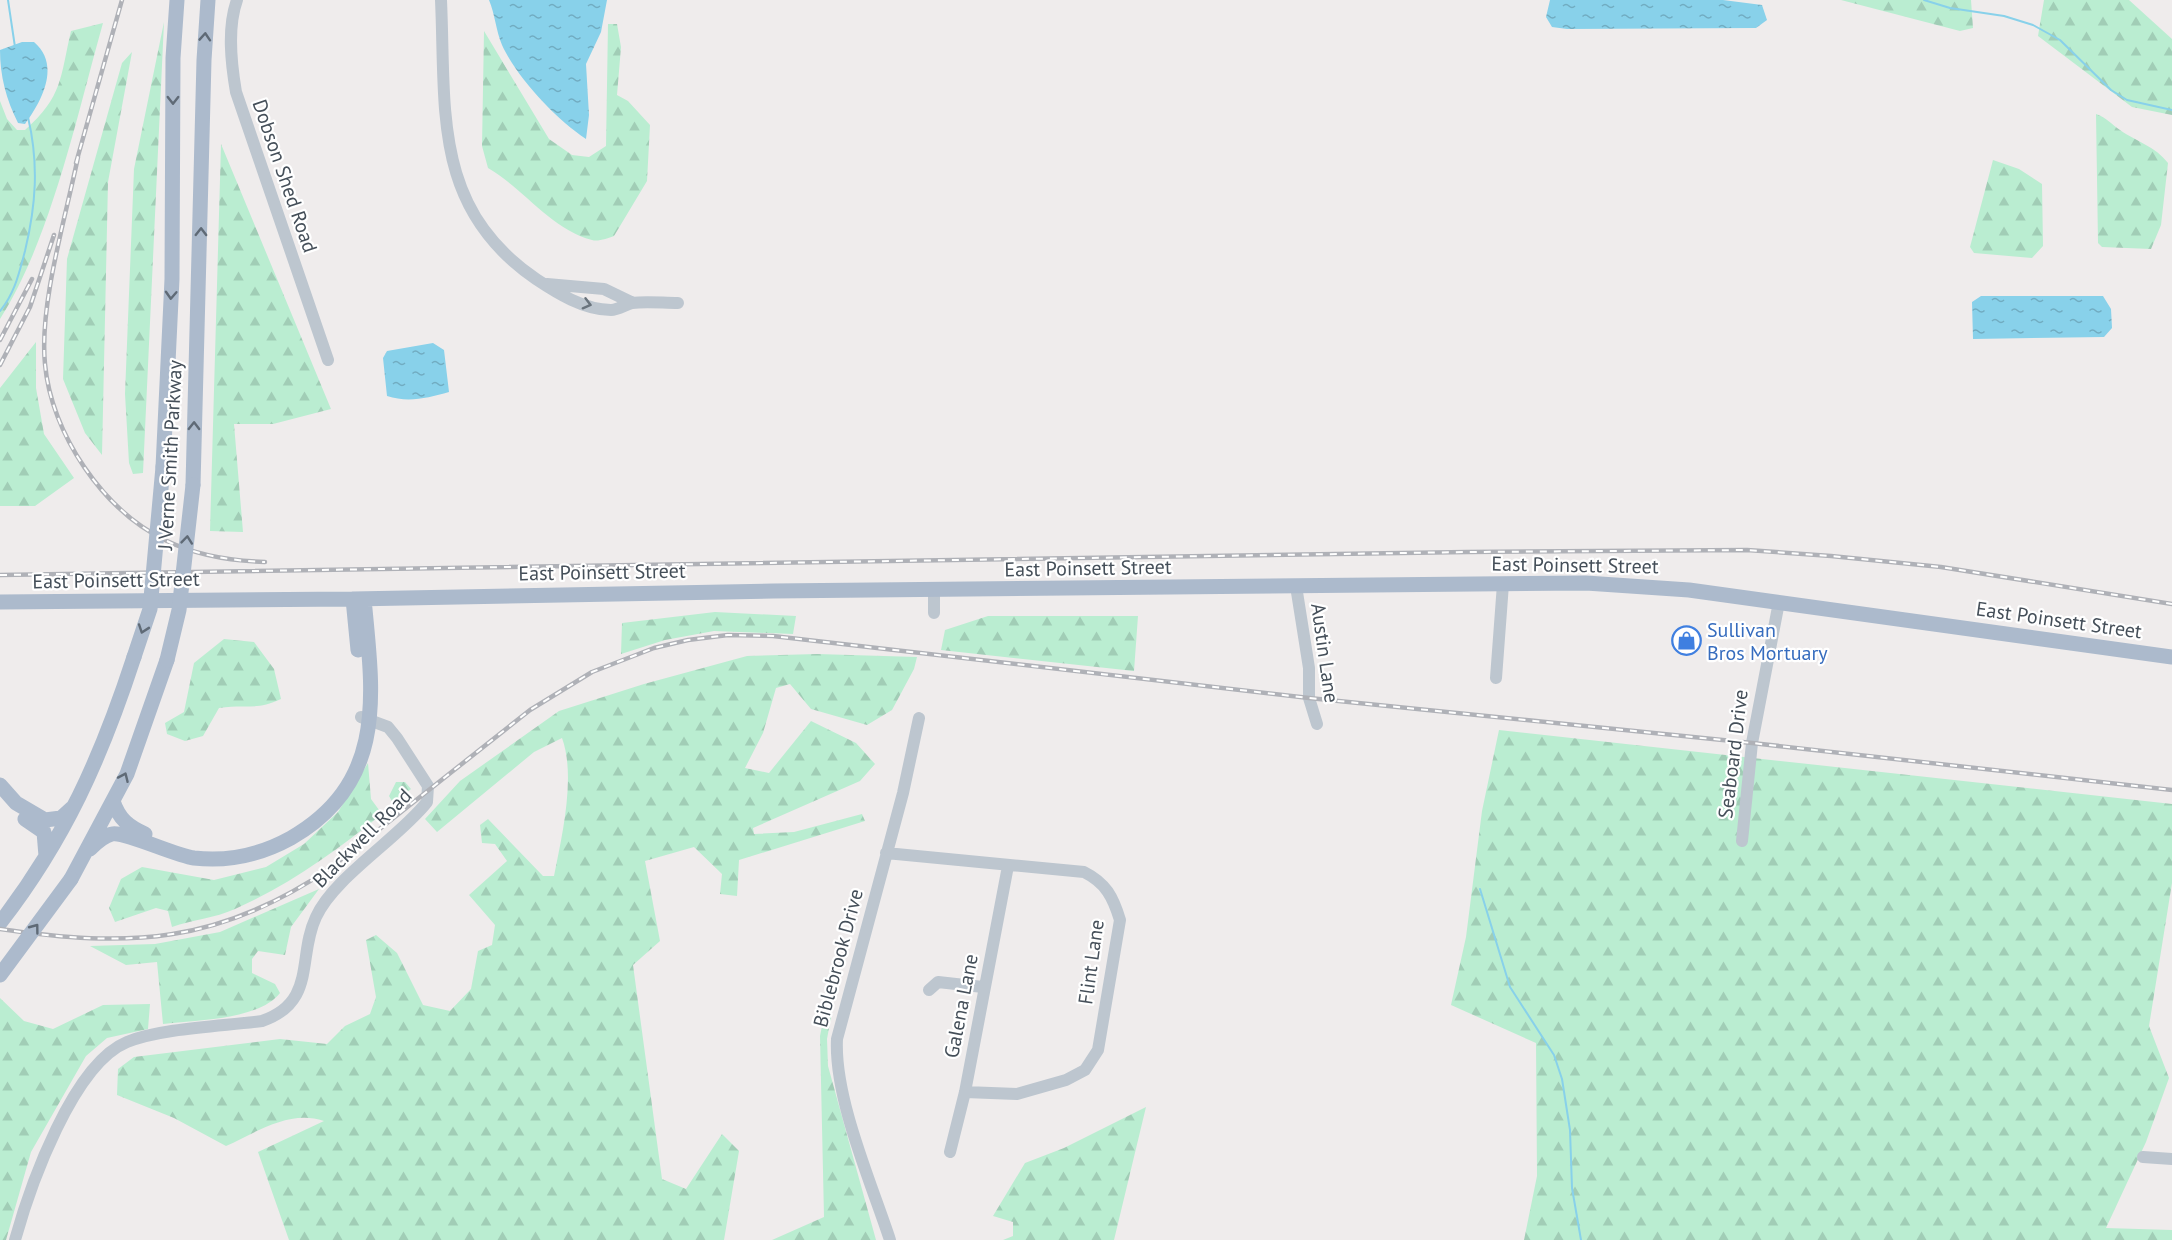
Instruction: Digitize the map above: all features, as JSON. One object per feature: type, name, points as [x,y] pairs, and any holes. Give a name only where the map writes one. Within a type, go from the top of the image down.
[{"type":"main road","name":"J Verne Smith Parkway","points":[[0,923],[46,861],[74,806],[109,732],[150,609],[163,467],[172,279],[173,58],[177,0]]},
{"type":"main road","name":"J Verne Smith Parkway","points":[[0,975],[71,879],[90,849],[127,774],[167,660],[179,610],[193,485],[204,60],[208,0]]},
{"type":"main road","name":"East Poinsett Street","points":[[0,603],[714,592],[1620,584],[1779,602],[2172,657]]},
{"type":"main road","points":[[113,801],[118,815],[124,822],[168,844],[204,851],[231,850],[262,843],[278,837],[304,819],[334,789],[352,758],[372,702],[359,599]]},
{"type":"main road","points":[[90,849],[104,837],[116,833],[130,836],[161,850],[195,858],[238,857],[272,847],[316,822],[339,799],[360,763],[366,717]]},
{"type":"main road","points":[[0,785],[16,803],[45,820],[61,818],[74,806]]},
{"type":"main road","points":[[0,797],[44,832],[46,861]]},
{"type":"street","name":"Dobson Shed Road","points":[[237,0],[232,17],[231,45],[238,98],[328,360]]},
{"type":"street","points":[[441,0],[447,135],[459,186],[474,217],[495,244],[518,267],[567,299],[612,310],[633,303],[678,303]]},
{"type":"street","points":[[543,284],[604,290],[633,303]]},
{"type":"street","points":[[1496,678],[1503,584]]},
{"type":"street","name":"Austin Lane","points":[[1296,586],[1309,668],[1309,698],[1317,724]]},
{"type":"street","points":[[934,591],[934,613]]},
{"type":"street","name":"Seaboard Drive","points":[[1742,841],[1752,743],[1779,602]]},
{"type":"street","name":"Blackwell Road","points":[[15,1240],[48,1150],[84,1080],[102,1058],[119,1046],[139,1038],[262,1021],[279,1013],[293,1000],[302,983],[313,925],[320,909],[347,879],[424,806],[429,797],[428,786],[397,738],[388,727],[366,717]]},
{"type":"street","name":"Biblebrook Drive","points":[[890,1240],[842,1092],[836,1057],[840,1022],[886,853],[919,718]]},
{"type":"street","name":"Flint Lane","points":[[886,853],[1084,872],[1101,880],[1114,900],[1120,920],[1098,1050],[1085,1070],[1066,1080],[1017,1094],[965,1092]]},
{"type":"street","name":"Galena Lane","points":[[950,1152],[965,1092],[983,987],[1008,866]]},
{"type":"street","points":[[929,990],[938,982],[983,987]]},
{"type":"street","points":[[2143,1157],[2172,1159]]},
{"type":"green space","points":[[1841,0],[1971,0],[1973,28],[1960,31]]},
{"type":"green space","points":[[2044,0],[2129,0],[2172,39],[2172,115],[2132,107],[2038,36]]},
{"type":"green space","points":[[164,22],[143,473],[133,474],[129,463],[125,394],[134,169]]},
{"type":"green space","points":[[103,23],[61,176],[48,214],[18,287],[0,319],[0,101],[7,119],[17,130],[25,130],[47,107],[53,96],[62,74],[71,31]]},
{"type":"green space","points":[[608,24],[617,24],[621,47],[617,95],[628,101],[650,125],[647,181],[614,236],[594,240],[577,235],[564,227],[488,168],[482,146],[484,31],[549,139],[572,155],[589,157],[606,146]]},
{"type":"green space","points":[[132,52],[108,182],[102,455],[85,433],[63,379],[67,259],[122,63]]},
{"type":"green space","points":[[2096,114],[2152,148],[2168,163],[2161,225],[2151,249],[2102,247],[2098,243]]},
{"type":"green space","points":[[221,144],[331,409],[273,424],[234,424],[243,532],[210,531]]},
{"type":"green space","points":[[1993,160],[2019,169],[2042,184],[2043,246],[2032,258],[1974,253],[1970,247]]},
{"type":"green space","points":[[36,342],[36,388],[44,434],[74,478],[35,506],[0,506],[0,388]]},
{"type":"green space","points":[[715,612],[796,616],[793,634],[714,631],[665,640],[621,654],[622,623]]},
{"type":"green space","points":[[988,616],[1138,616],[1134,671],[941,650],[945,630]]},
{"type":"green space","points":[[224,639],[254,642],[274,669],[281,699],[257,706],[219,708],[203,736],[185,741],[167,734],[165,723],[184,712],[194,663]]},
{"type":"green space","points":[[817,654],[917,657],[914,669],[892,710],[867,725],[811,709],[790,684],[776,688],[763,733],[745,768],[769,773],[811,721],[856,743],[875,764],[860,781],[753,828],[754,834],[794,832],[862,814],[865,821],[739,860],[737,896],[720,894],[722,874],[694,847],[645,861],[660,941],[633,965],[662,1179],[686,1189],[722,1134],[739,1151],[724,1240],[289,1240],[258,1152],[324,1121],[311,1118],[286,1120],[226,1146],[174,1118],[117,1095],[118,1069],[134,1057],[280,1039],[327,1044],[345,1026],[370,1014],[376,997],[366,940],[376,935],[397,953],[423,1005],[450,1011],[471,989],[478,951],[492,945],[495,925],[469,895],[507,861],[495,844],[482,843],[480,825],[488,819],[543,876],[554,876],[564,825],[568,788],[566,753],[562,738],[534,752],[437,832],[425,819],[460,781],[559,711],[644,684],[747,656]]},
{"type":"green space","points":[[1499,730],[2172,804],[2172,883],[2149,1026],[2169,1078],[2146,1142],[2106,1228],[2172,1230],[2172,1240],[1524,1240],[1537,1176],[1536,1043],[1451,1005],[1466,937],[1482,811]]},
{"type":"green space","points":[[368,763],[371,799],[382,814],[330,854],[293,878],[235,909],[172,927],[168,911],[156,908],[115,922],[109,908],[121,879],[142,867],[214,880],[266,867],[304,844],[338,812]]},
{"type":"green space","points":[[396,782],[405,782],[411,789],[393,803],[389,796]]},
{"type":"green space","points":[[319,889],[291,927],[285,955],[258,951],[252,959],[252,973],[275,984],[280,993],[258,1009],[242,1014],[209,1020],[163,1024],[157,962],[126,965],[90,946],[155,944],[220,932]]},
{"type":"green space","points":[[0,998],[24,1021],[53,1029],[103,1005],[150,1004],[148,1029],[107,1038],[86,1056],[31,1152],[6,1240],[0,1240]]},
{"type":"green space","points":[[825,1011],[832,1012],[827,1039],[828,1066],[876,1240],[772,1240],[824,1217],[820,1036]]},
{"type":"green space","points":[[1146,1107],[1114,1240],[1003,1240],[1013,1236],[1013,1222],[993,1216],[1025,1163],[1064,1148]]},
{"type":"water","points":[[489,0],[607,0],[601,32],[586,64],[589,115],[586,139],[562,121],[517,71],[502,45]]},
{"type":"water","points":[[1550,0],[1723,0],[1762,5],[1767,20],[1756,28],[1567,29],[1552,27],[1546,17]]},
{"type":"water","points":[[22,42],[34,42],[42,51],[48,72],[42,94],[25,124],[18,123],[10,105],[4,87],[0,60],[0,50]]},
{"type":"water","points":[[1981,296],[2103,296],[2111,309],[2112,328],[2104,337],[1973,339],[1972,302]]},
{"type":"water","points":[[433,343],[444,350],[449,392],[426,398],[410,399],[387,396],[383,358],[387,351]]},
{"type":"waterway","points":[[8,0],[15,47]]},
{"type":"waterway","points":[[1924,0],[1950,8],[2004,16],[2033,25],[2060,40],[2111,90],[2127,100],[2172,110]]},
{"type":"waterway","points":[[0,311],[16,282],[32,217],[35,168],[28,117]]},
{"type":"waterway","points":[[1480,889],[1510,987],[1554,1055],[1562,1079],[1570,1130],[1572,1188],[1581,1240]]},
{"type":"railway","points":[[76,163],[122,0]]},
{"type":"railway","points":[[78,157],[50,288],[44,341],[49,390],[69,442],[84,467],[102,490],[144,528],[178,546],[202,554],[227,559],[265,562]]},
{"type":"railway","points":[[0,365],[30,307],[54,235]]},
{"type":"railway","points":[[0,340],[32,279]]},
{"type":"railway","points":[[0,575],[1467,552],[1747,550],[1941,567],[2172,604]]},
{"type":"railway","points":[[0,929],[90,938],[132,938],[171,934],[210,926],[249,913],[288,894],[329,869],[530,710],[592,672],[654,648],[688,640],[728,635],[773,636],[1309,698],[1752,743],[2172,790]]},
{"type":"place","name":"Sullivan Bros Mortuary","points":[[1686,641]]}]
